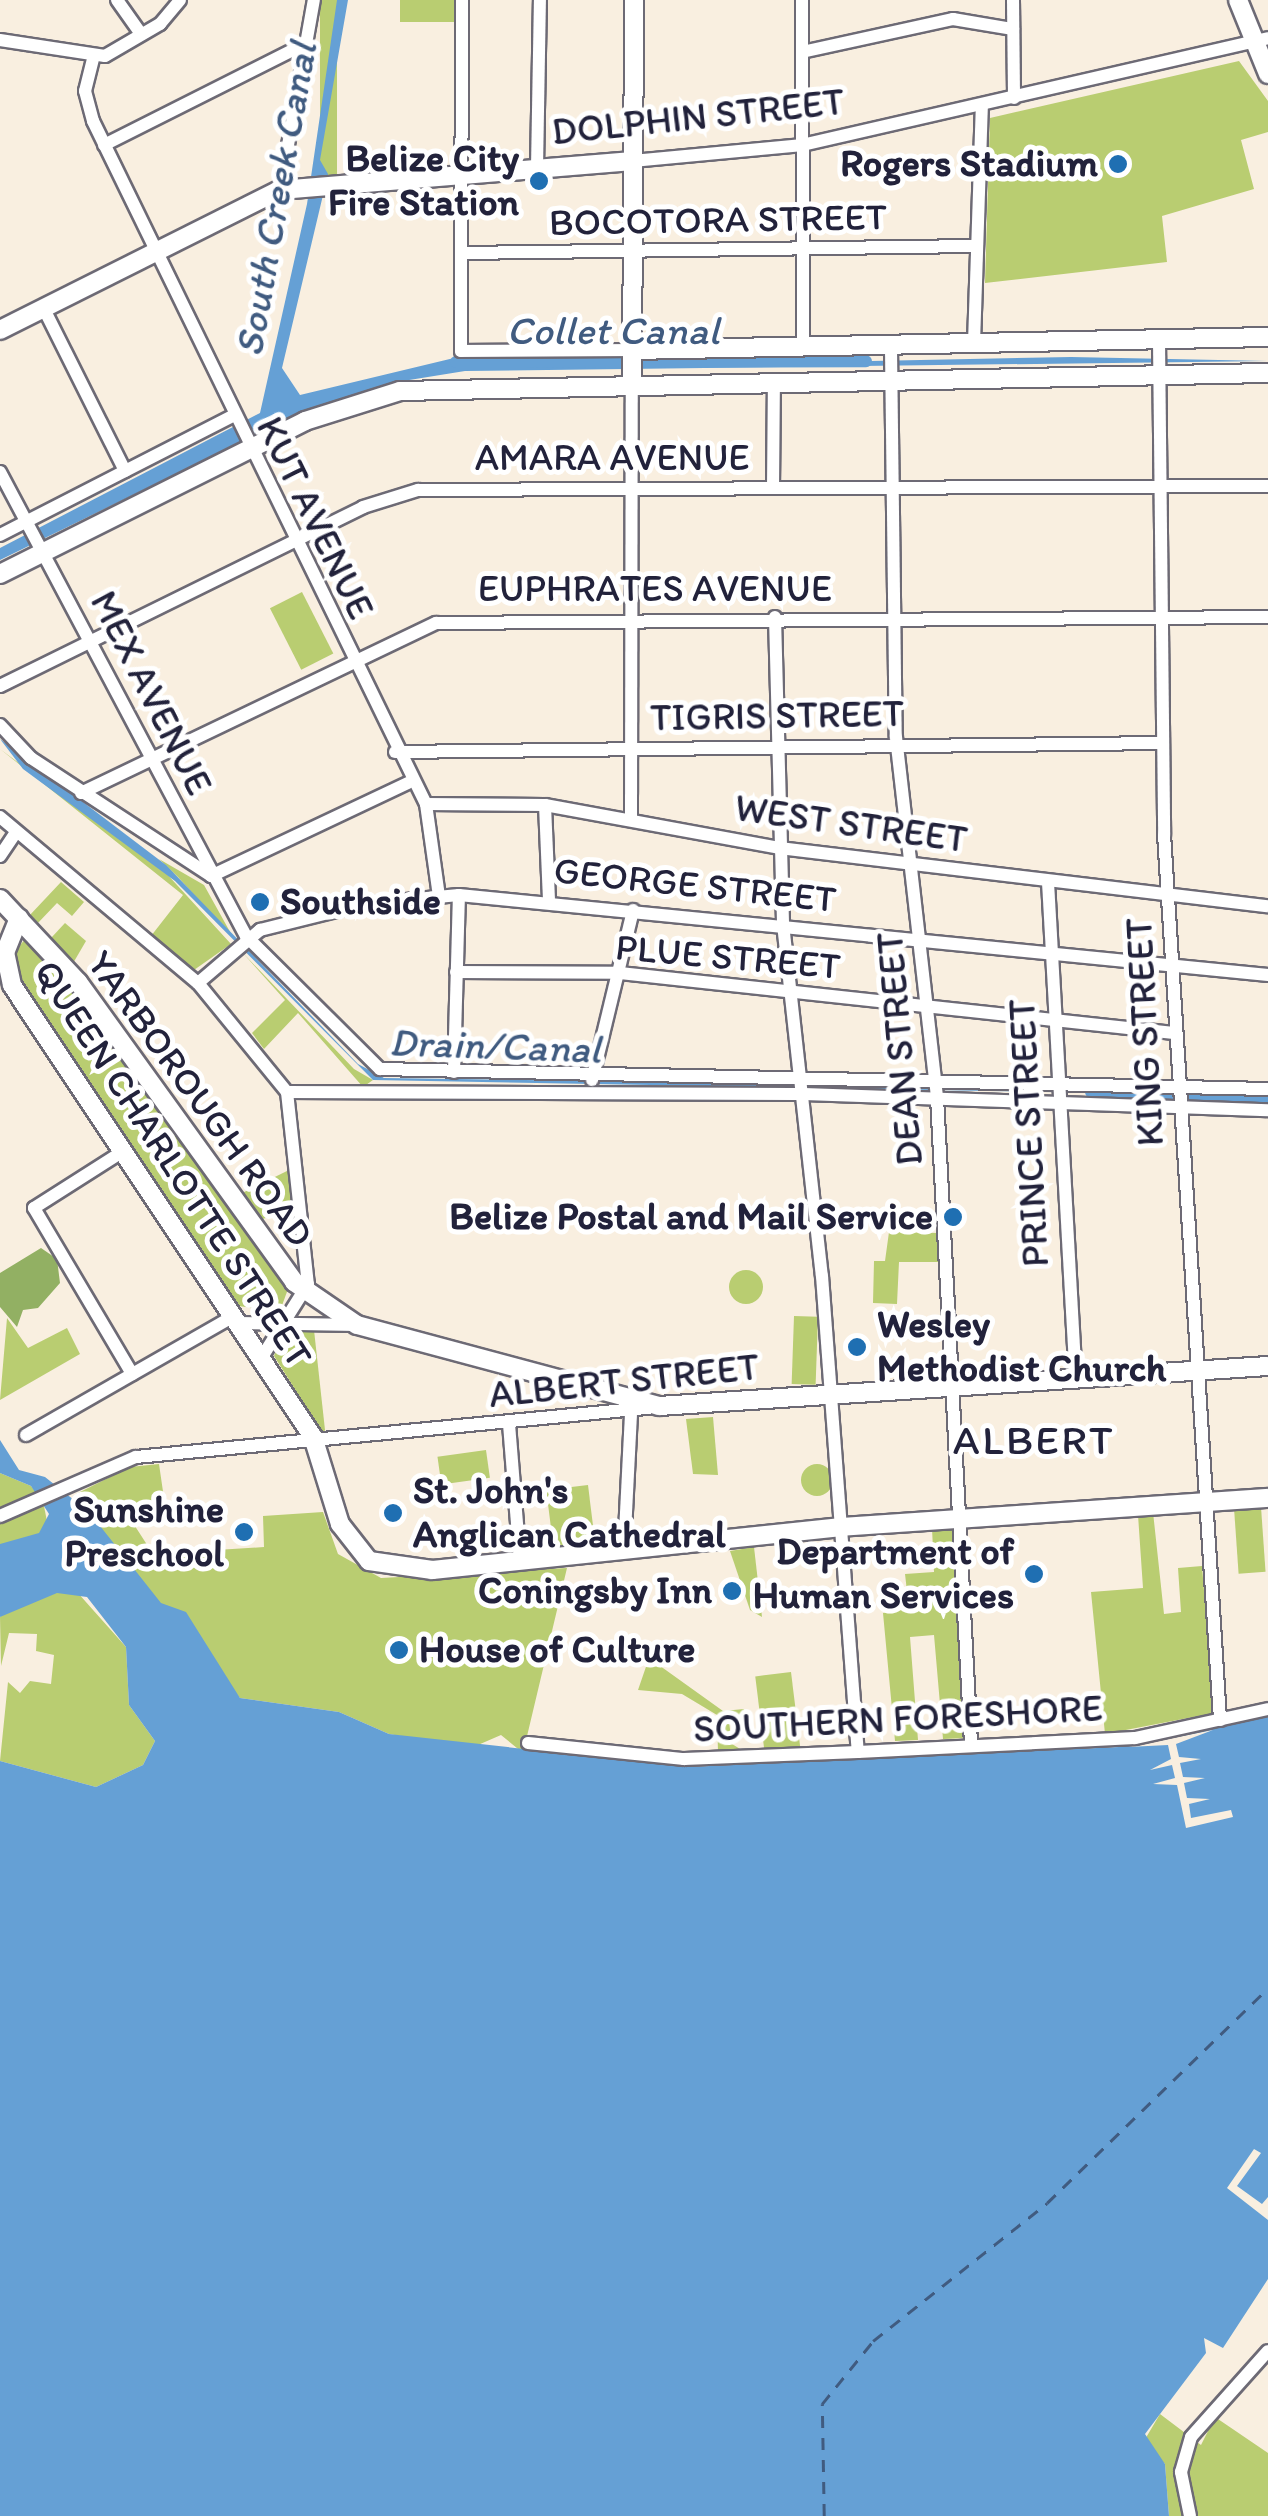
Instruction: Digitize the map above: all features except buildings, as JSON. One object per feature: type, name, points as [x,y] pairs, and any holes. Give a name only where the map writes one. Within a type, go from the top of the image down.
[{"type":"main road","points":[[632,383],[634,0]]},
{"type":"main road","points":[[1238,0],[1259,40],[1268,74]]},
{"type":"main road","name":"DOLPHIN STREET","points":[[286,190],[634,161]]},
{"type":"main road","points":[[0,330],[150,252],[286,190]]},
{"type":"main road","points":[[0,574],[37,536],[325,413],[400,390],[774,381],[891,363],[974,343],[1160,345],[1268,337]]},
{"type":"main road","points":[[632,353],[804,348],[891,363],[1268,373]]},
{"type":"main road","name":"YARBOROUGH ROAD","points":[[0,899],[78,982],[306,1292],[357,1325],[659,1406]]},
{"type":"main road","name":"QUEEN CHARLOTTE STREET","points":[[18,918],[6,942],[8,976],[316,1442],[340,1524],[369,1561],[419,1570],[840,1527],[1268,1498]]},
{"type":"main road","name":"ALBERT STREET","points":[[659,1406],[1268,1366]]},
{"type":"street","points":[[117,0],[141,34]]},
{"type":"street","points":[[0,40],[93,58],[141,34],[180,0]]},
{"type":"street","points":[[286,190],[314,0]]},
{"type":"street","points":[[462,0],[461,351],[632,353]]},
{"type":"street","points":[[536,168],[540,0]]},
{"type":"street","points":[[802,0],[804,348]]},
{"type":"street","points":[[1013,0],[1014,98]]},
{"type":"street","points":[[802,52],[953,19],[1014,30]]},
{"type":"street","name":"DOLPHIN STREET","points":[[634,161],[802,145],[1259,40]]},
{"type":"street","points":[[104,146],[306,44]]},
{"type":"street","name":"KUT AVENUE","points":[[93,58],[85,92],[150,252],[408,783],[426,804]]},
{"type":"street","points":[[974,343],[982,105]]},
{"type":"street","name":"BOCOTORA STREET","points":[[462,252],[633,255],[803,247],[975,246]]},
{"type":"street","points":[[44,308],[125,471]]},
{"type":"street","name":"KING STREET","points":[[1160,345],[1161,744],[1170,966],[1192,1372],[1220,1720]]},
{"type":"street","name":"DEAN STREET","points":[[891,363],[897,744],[914,865],[924,1004],[935,1087],[971,1744]]},
{"type":"street","points":[[774,381],[774,488]]},
{"type":"street","points":[[631,816],[635,620],[632,383]]},
{"type":"street","points":[[0,535],[37,536],[125,471],[233,421]]},
{"type":"street","name":"MEX AVENUE","points":[[0,472],[92,642],[211,876],[240,943],[367,1062],[591,1084]]},
{"type":"street","name":"AMARA AVENUE","points":[[0,686],[294,542],[418,490],[1268,486]]},
{"type":"street","points":[[775,617],[783,924],[803,1085],[858,1752]]},
{"type":"street","name":"EUPHRATES AVENUE","points":[[81,793],[436,622],[1268,617]]},
{"type":"street","points":[[0,725],[81,793],[211,876],[408,783]]},
{"type":"street","name":"TIGRIS STREET","points":[[395,752],[776,744],[1161,744]]},
{"type":"street","points":[[426,804],[439,896]]},
{"type":"street","name":"WEST STREET","points":[[426,804],[544,805],[631,816],[779,848],[1268,906]]},
{"type":"street","points":[[544,805],[549,900]]},
{"type":"street","points":[[0,817],[198,983],[287,1092],[306,1292],[262,1356]]},
{"type":"street","points":[[0,856],[16,832]]},
{"type":"street","name":"PRINCE STREET","points":[[1048,882],[1076,1379]]},
{"type":"street","points":[[454,1072],[459,895]]},
{"type":"street","name":"GEORGE STREET","points":[[240,943],[439,896],[459,895],[549,900],[1268,975]]},
{"type":"street","points":[[591,1084],[633,910]]},
{"type":"street","points":[[198,983],[240,943]]},
{"type":"street","name":"PLUE STREET","points":[[456,972],[620,973],[1174,1033]]},
{"type":"street","points":[[287,1092],[591,1084],[1058,1090]]},
{"type":"street","points":[[803,1085],[1058,1090],[1268,1110]]},
{"type":"street","points":[[1179,1099],[1268,1089]]},
{"type":"street","points":[[124,1150],[34,1208],[132,1374]]},
{"type":"street","points":[[26,1435],[237,1320],[357,1325]]},
{"type":"street","name":"ALBERT STREET","points":[[0,1516],[64,1494],[125,1459],[631,1414],[659,1406]]},
{"type":"street","points":[[624,1552],[631,1414]]},
{"type":"street","points":[[510,1424],[520,1562]]},
{"type":"street","name":"SOUTHERN FORESHORE","points":[[528,1743],[684,1759],[858,1752],[1135,1738],[1268,1709]]},
{"type":"street","points":[[1190,2516],[1182,2472],[1191,2437],[1268,2351]]},
{"type":"green space","points":[[320,0],[337,0],[337,185],[320,185]]},
{"type":"green space","points":[[400,0],[454,0],[454,22],[400,22]]},
{"type":"green space","name":"Rogers Stadium","points":[[1239,61],[1268,101],[1268,132],[1241,140],[1254,189],[1162,216],[1167,262],[985,283],[990,118]]},
{"type":"green space","points":[[302,592],[333,653],[301,670],[270,608]]},
{"type":"green space","points":[[0,749],[166,873],[231,944],[194,970],[151,936],[183,895]]},
{"type":"green space","points":[[159,859],[204,885],[234,939],[178,877]]},
{"type":"green space","points":[[61,882],[84,902],[72,916],[57,903],[37,924],[29,916]]},
{"type":"green space","points":[[65,923],[86,941],[72,965],[51,938]]},
{"type":"green space","points":[[28,936],[70,981],[288,1289],[280,1311],[238,1306],[19,977],[14,952]]},
{"type":"green space","points":[[242,952],[354,1069],[373,1080],[363,1087],[298,1013],[264,1049],[252,1033],[285,1000]]},
{"type":"green space","points":[[291,1169],[295,1209],[256,1221],[238,1195]]},
{"type":"green space","points":[[889,1232],[938,1233],[940,1262],[899,1262],[897,1304],[873,1303],[874,1261],[885,1261]]},
{"type":"green space","points":[[41,1248],[57,1259],[60,1283],[38,1308],[23,1310],[17,1327],[0,1307],[0,1273]]},
{"type":"green space","points":[[746,1270],[758,1275],[763,1287],[758,1299],[746,1304],[734,1299],[729,1287],[734,1275]]},
{"type":"green space","points":[[794,1316],[818,1317],[816,1385],[792,1384]]},
{"type":"green space","points":[[7,1318],[28,1348],[67,1328],[80,1354],[0,1400]]},
{"type":"green space","points":[[314,1330],[323,1434],[274,1356],[284,1331]]},
{"type":"green space","points":[[713,1417],[718,1475],[693,1474],[686,1419]]},
{"type":"green space","points":[[486,1450],[490,1478],[441,1485],[437,1457]]},
{"type":"green space","points":[[159,1464],[167,1519],[133,1523],[153,1554],[264,1547],[263,1516],[323,1512],[338,1554],[381,1578],[567,1568],[523,1753],[501,1735],[471,1748],[389,1734],[339,1712],[240,1698],[73,1504],[76,1494],[130,1467]]},
{"type":"green space","points":[[817,1464],[829,1468],[833,1480],[829,1492],[817,1496],[805,1492],[801,1480],[805,1468]]},
{"type":"green space","points":[[0,1473],[31,1486],[40,1497],[0,1507]]},
{"type":"green space","points":[[588,1485],[595,1546],[554,1551],[546,1490]]},
{"type":"green space","points":[[44,1506],[50,1537],[0,1557],[0,1520]]},
{"type":"green space","points":[[1261,1507],[1266,1572],[1239,1574],[1234,1509]]},
{"type":"green space","points":[[1153,1512],[1164,1614],[1181,1612],[1178,1568],[1202,1566],[1214,1713],[1105,1734],[1091,1592],[1143,1588],[1138,1515]]},
{"type":"green space","points":[[954,1527],[967,1738],[943,1739],[934,1635],[910,1637],[918,1740],[895,1741],[883,1613],[909,1609],[905,1574],[934,1572],[932,1528]]},
{"type":"green space","points":[[754,1547],[762,1617],[750,1610],[730,1551]]},
{"type":"green space","points":[[53,1565],[126,1647],[129,1705],[155,1741],[143,1765],[96,1787],[0,1761],[8,1682],[20,1693],[30,1681],[51,1684],[54,1655],[36,1651],[37,1634],[9,1633],[1,1666],[0,1617]]},
{"type":"green space","points":[[649,1658],[723,1711],[744,1709],[745,1720],[729,1722],[732,1744],[745,1752],[718,1752],[717,1715],[682,1694],[638,1690]]},
{"type":"green space","points":[[791,1672],[800,1748],[765,1753],[755,1676]]},
{"type":"green space","points":[[1160,2414],[1201,2445],[1215,2417],[1268,2453],[1268,2516],[1169,2516],[1165,2464],[1144,2441]]},
{"type":"water","points":[[337,0],[348,0],[320,160],[328,174],[282,368],[300,395],[454,358],[620,366],[1071,357],[1268,361],[465,371],[403,381],[276,425],[0,560],[0,548],[260,413],[307,204]]},
{"type":"water","points":[[0,739],[166,865],[358,1064],[384,1078],[1268,1091],[1268,1096],[373,1080],[175,881],[23,769]]},
{"type":"water","points":[[0,1440],[19,1470],[45,1477],[89,1512],[161,1603],[186,1612],[240,1698],[339,1712],[389,1734],[688,1767],[1119,1747],[1268,1717],[1268,2279],[1223,2348],[1204,2338],[1206,2353],[1145,2434],[1165,2464],[1169,2516],[0,2516],[0,1761],[96,1787],[143,1765],[155,1741],[129,1705],[126,1647],[87,1597],[57,1593],[0,1617],[0,1544],[39,1533],[49,1514],[31,1486],[0,1473]]},
{"type":"pier","points":[[1213,1730],[1176,1744],[1179,1757],[1201,1759],[1180,1763],[1183,1777],[1205,1778],[1184,1783],[1187,1798],[1210,1799],[1189,1804],[1191,1818],[1231,1810],[1233,1817],[1186,1828],[1177,1785],[1153,1784],[1175,1778],[1172,1765],[1150,1770],[1171,1759],[1168,1745],[1128,1747]]},
{"type":"pier","points":[[1254,2149],[1261,2153],[1237,2186],[1262,2204],[1268,2197],[1268,2220],[1227,2188]]},
{"type":"waterway","name":"Collet Canal","points":[[456,362],[866,361]]},
{"type":"waterway","points":[[1091,1092],[1268,1100]]},
{"type":"ferry route","points":[[824,2516],[822,2404],[873,2341],[1047,2203],[1268,1988]]},
{"type":"place","name":"Rogers Stadium","points":[[1118,164]]},
{"type":"place","name":"Belize City Fire Station","points":[[539,181]]},
{"type":"place","name":"Southside","points":[[260,902]]},
{"type":"place","name":"Belize Postal and Mail Service","points":[[953,1217]]},
{"type":"place","name":"Wesley Methodist Church","points":[[857,1347]]},
{"type":"place","name":"St. John's Anglican Cathedral","points":[[393,1513]]},
{"type":"place","name":"Sunshine Preschool","points":[[244,1532]]},
{"type":"place","name":"Department of Human Services","points":[[1034,1574]]},
{"type":"place","name":"Coningsby Inn","points":[[732,1591]]},
{"type":"place","name":"House of Culture","points":[[399,1650]]},
{"type":"district","name":"ALBERT","points":[[1034,1440]]},
{"type":"water label","name":"South Creek Canal","points":[[275,199]]},
{"type":"water label","name":"Drain/Canal","points":[[495,1045]]}]
